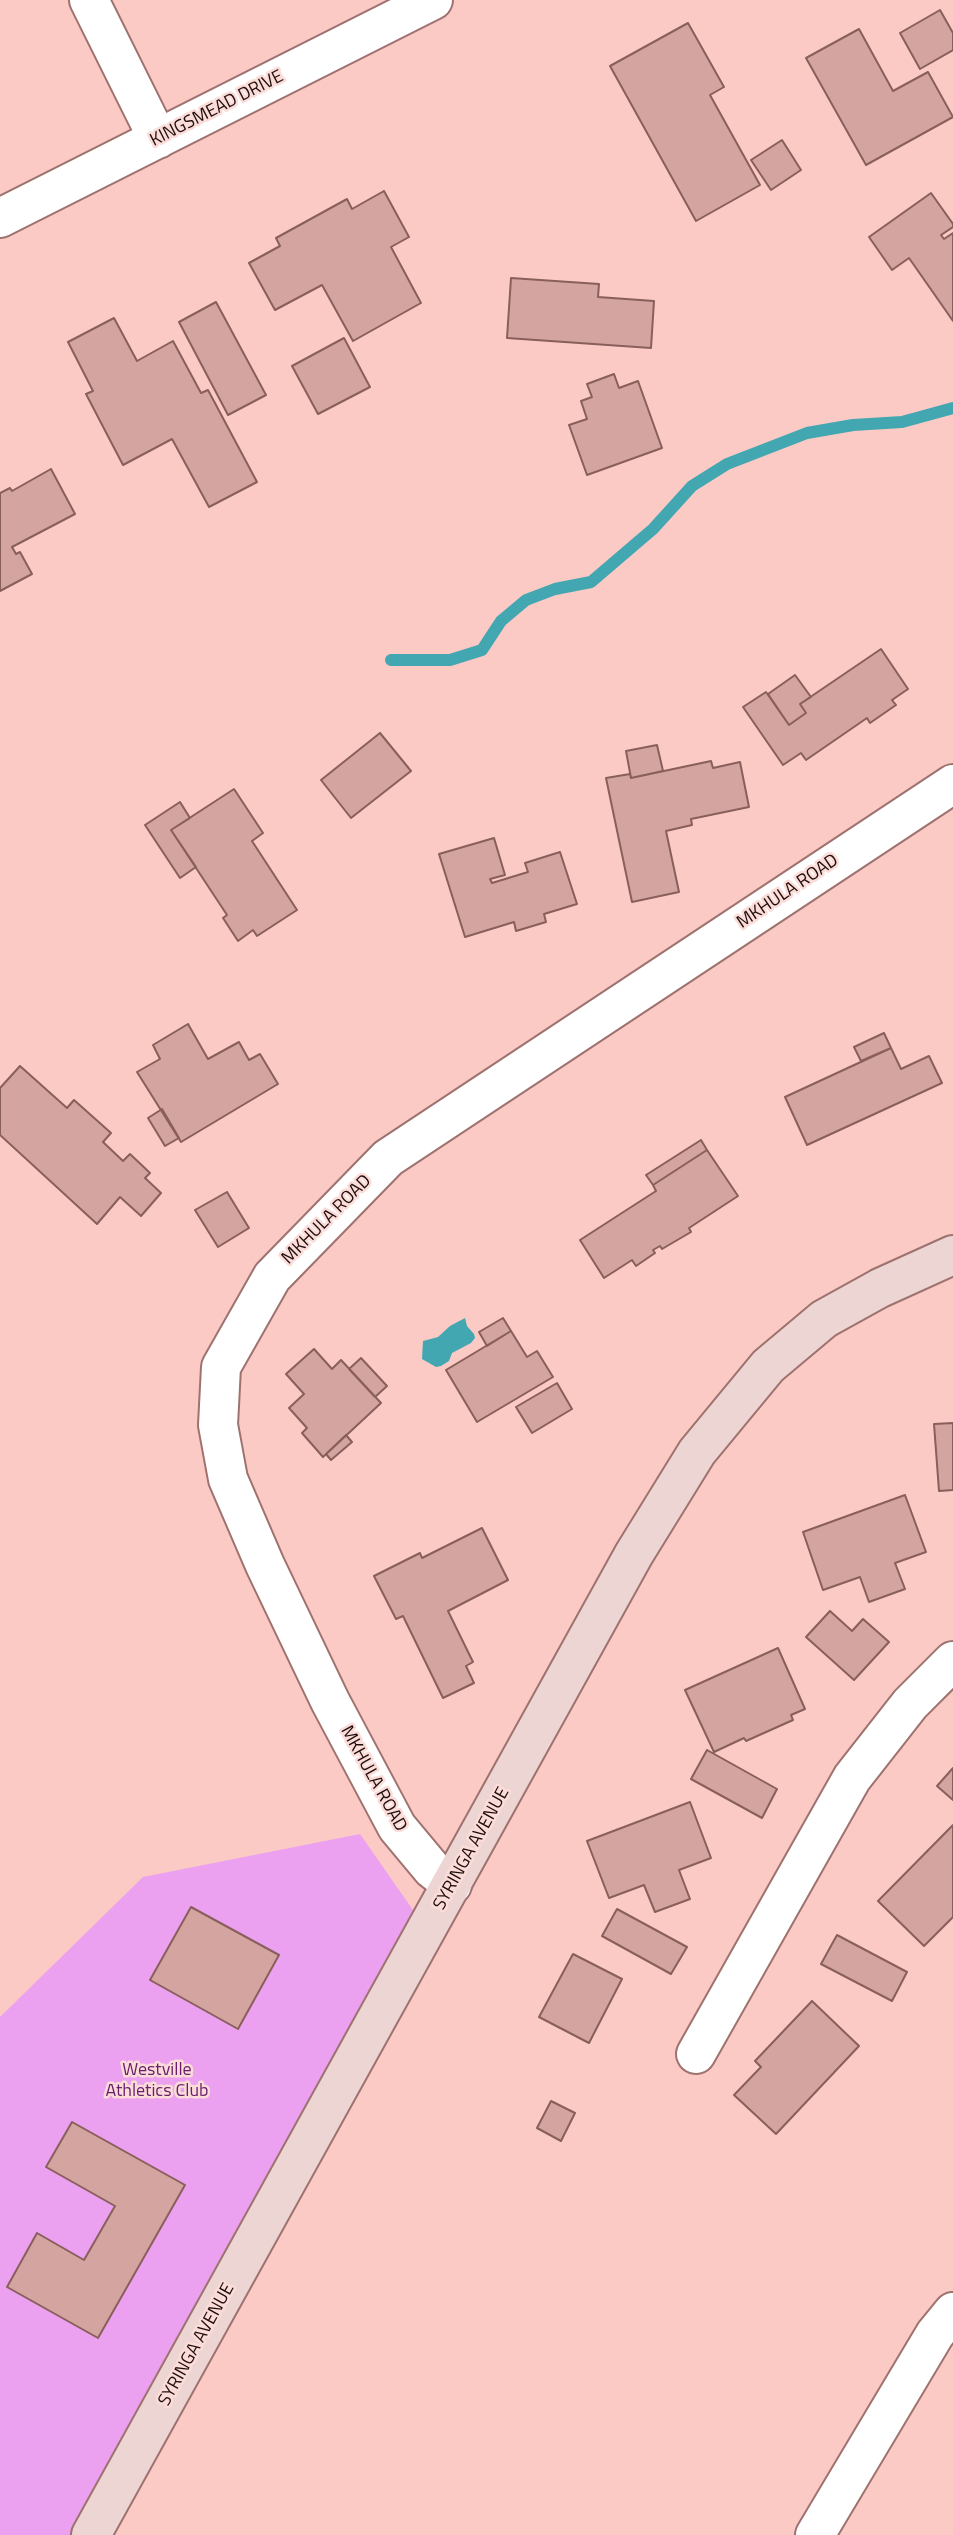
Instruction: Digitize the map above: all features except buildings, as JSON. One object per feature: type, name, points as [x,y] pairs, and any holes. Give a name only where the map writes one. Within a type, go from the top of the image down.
[{"type":"street","points":[[89,0],[158,139]]},
{"type":"street","name":"KINGSMEAD DRIVE","points":[[0,218],[433,0]]},
{"type":"street","name":"MKHULA ROAD","points":[[452,1885],[432,1869],[397,1826],[330,1701],[265,1565],[228,1479],[218,1425],[221,1367],[272,1277],[388,1158],[953,784]]},
{"type":"street","name":"SYRINGA AVENUE","points":[[91,2535],[634,1553],[697,1452],[768,1366],[824,1319],[880,1288],[953,1255]]},
{"type":"street","points":[[696,2054],[852,1778],[910,1703],[953,1661]]},
{"type":"street","points":[[815,2535],[935,2334],[953,2312]]},
{"type":"green space","name":"Westville Athletics Club","points":[[360,1834],[422,1923],[87,2535],[0,2535],[0,2017],[143,1877]]},
{"type":"water","points":[[465,1318],[475,1338],[471,1343],[452,1353],[449,1361],[441,1366],[436,1367],[422,1359],[423,1341],[438,1337]]},
{"type":"waterway","points":[[391,660],[450,660],[482,650],[501,621],[526,600],[555,589],[591,582],[653,529],[692,486],[727,464],[807,433],[853,425],[902,422],[953,408]]}]
